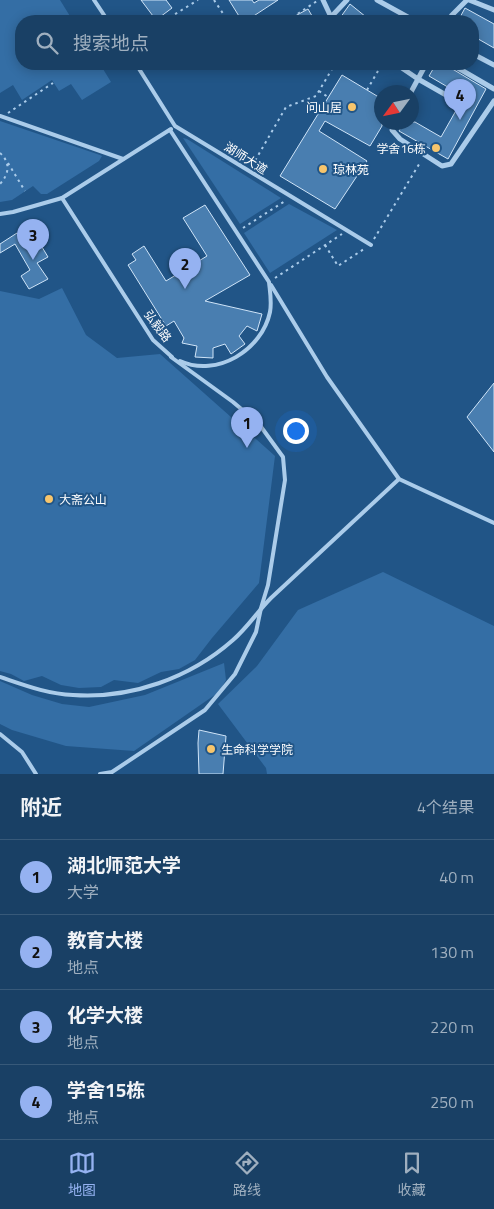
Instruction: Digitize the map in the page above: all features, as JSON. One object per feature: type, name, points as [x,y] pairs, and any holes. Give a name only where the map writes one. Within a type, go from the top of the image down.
[{"type":"street","points":[[323,0],[330,15]]},
{"type":"street","points":[[333,15],[347,0]]},
{"type":"street","points":[[377,0],[404,15]]},
{"type":"street","points":[[452,15],[468,0],[494,10]]},
{"type":"street","points":[[479,57],[494,65]]},
{"type":"street","points":[[405,70],[460,103]]},
{"type":"street","points":[[415,85],[423,70]]},
{"type":"street","points":[[461,70],[494,89]]},
{"type":"street","points":[[392,130],[400,139],[442,166],[451,164],[494,101]]},
{"type":"lane","points":[[94,0],[104,15]]},
{"type":"lane","name":"湖师大道","points":[[140,70],[175,126],[346,232],[371,245]]},
{"type":"lane","points":[[1,116],[123,159]]},
{"type":"lane","points":[[0,214],[62,198],[175,126]]},
{"type":"lane","name":"弘毅路","points":[[62,198],[153,340],[171,357],[199,366],[212,365],[228,362],[246,351],[260,335],[270,312],[271,296],[268,282],[170,130]]},
{"type":"lane","points":[[268,282],[327,377],[399,479],[494,523]]},
{"type":"lane","points":[[100,774],[113,773],[205,710],[235,674],[256,632],[268,584],[285,480],[283,457],[259,424],[225,396],[171,357]]},
{"type":"lane","points":[[0,677],[28,687],[74,695],[125,692],[153,686],[179,675],[209,659],[234,639],[261,608],[399,479]]},
{"type":"lane","points":[[0,734],[22,752],[36,774]]},
{"type":"path","points":[[174,15],[198,0]]},
{"type":"path","points":[[214,0],[224,15]]},
{"type":"path","points":[[296,15],[319,0]]},
{"type":"path","points":[[248,172],[286,107],[316,96],[331,70]]},
{"type":"path","points":[[367,90],[379,70]]},
{"type":"path","points":[[1,116],[53,83]]},
{"type":"path","points":[[319,91],[328,97]]},
{"type":"path","points":[[0,154],[26,190]]},
{"type":"path","points":[[325,245],[338,266],[371,245],[424,155]]},
{"type":"path","points":[[0,184],[8,172],[8,163]]},
{"type":"path","points":[[236,232],[291,197]]},
{"type":"path","points":[[268,282],[346,232]]},
{"type":"shaded area","points":[[0,0],[60,0],[69,15],[15,15],[15,70],[104,70],[111,82],[82,100],[71,84],[59,91],[52,80],[22,100],[13,85],[0,93]]},
{"type":"shaded area","points":[[0,121],[102,156],[99,161],[47,194],[41,194],[33,186],[12,200],[0,202]]},
{"type":"shaded area","points":[[183,138],[187,139],[281,198],[240,224]]},
{"type":"shaded area","points":[[289,204],[337,230],[270,273],[244,233]]},
{"type":"shaded area","points":[[62,288],[86,335],[117,358],[160,354],[275,456],[259,583],[195,660],[179,669],[161,672],[138,683],[114,680],[101,687],[79,688],[61,685],[42,676],[24,681],[0,671],[0,291],[39,299]]},
{"type":"shaded area","points":[[383,572],[494,626],[494,774],[267,774],[266,768],[218,704],[257,666],[298,610]]},
{"type":"shaded area","points":[[224,663],[226,680],[219,692],[134,751],[66,746],[12,730],[0,724],[0,681],[32,695],[62,704],[89,707],[145,695]]},
{"type":"building","points":[[141,0],[166,0],[172,8],[163,15],[152,15]]},
{"type":"building","points":[[229,0],[252,0],[254,3],[259,0],[278,0],[255,15],[238,15]]},
{"type":"building","points":[[350,4],[364,15],[342,15]]},
{"type":"building","points":[[465,8],[478,15],[461,15]]},
{"type":"building","points":[[308,9],[312,15],[297,15]]},
{"type":"building","points":[[479,16],[494,24],[494,48],[479,39]]},
{"type":"building","points":[[432,70],[454,70],[486,89],[448,159],[399,131],[419,130],[419,124],[441,137],[458,107],[464,105],[463,96],[429,76]]},
{"type":"building","points":[[342,75],[374,94],[374,130],[380,130],[370,146],[325,121],[319,131],[367,161],[335,209],[280,176]]},
{"type":"building","points":[[205,205],[250,275],[205,301],[262,314],[257,331],[247,326],[239,336],[245,344],[231,354],[225,344],[213,348],[213,358],[195,357],[197,346],[182,343],[184,338],[174,321],[166,326],[128,265],[136,260],[132,254],[144,246],[166,281],[207,256],[183,218]]},
{"type":"building","points":[[17,233],[27,249],[39,242],[48,257],[37,263],[48,279],[29,289],[21,276],[30,270],[15,244],[0,253],[0,244]]},
{"type":"building","points":[[494,383],[494,452],[467,417]]},
{"type":"building","name":"生命科学学院","points":[[199,730],[226,736],[223,774],[199,774]]},
{"type":"place","name":"问山居","points":[[352,107]]},
{"type":"place","name":"学舍15栋","points":[[460,120]]},
{"type":"place","name":"学舍16栋","points":[[436,148]]},
{"type":"place","name":"琼林苑","points":[[323,169]]},
{"type":"place","name":"化学大楼","points":[[33,260]]},
{"type":"place","name":"教育大楼","points":[[185,289]]},
{"type":"place","name":"湖北师范大学","points":[[247,448]]},
{"type":"place","name":"大斋公山","points":[[49,499]]},
{"type":"place","name":"生命科学学院","points":[[211,749]]}]
